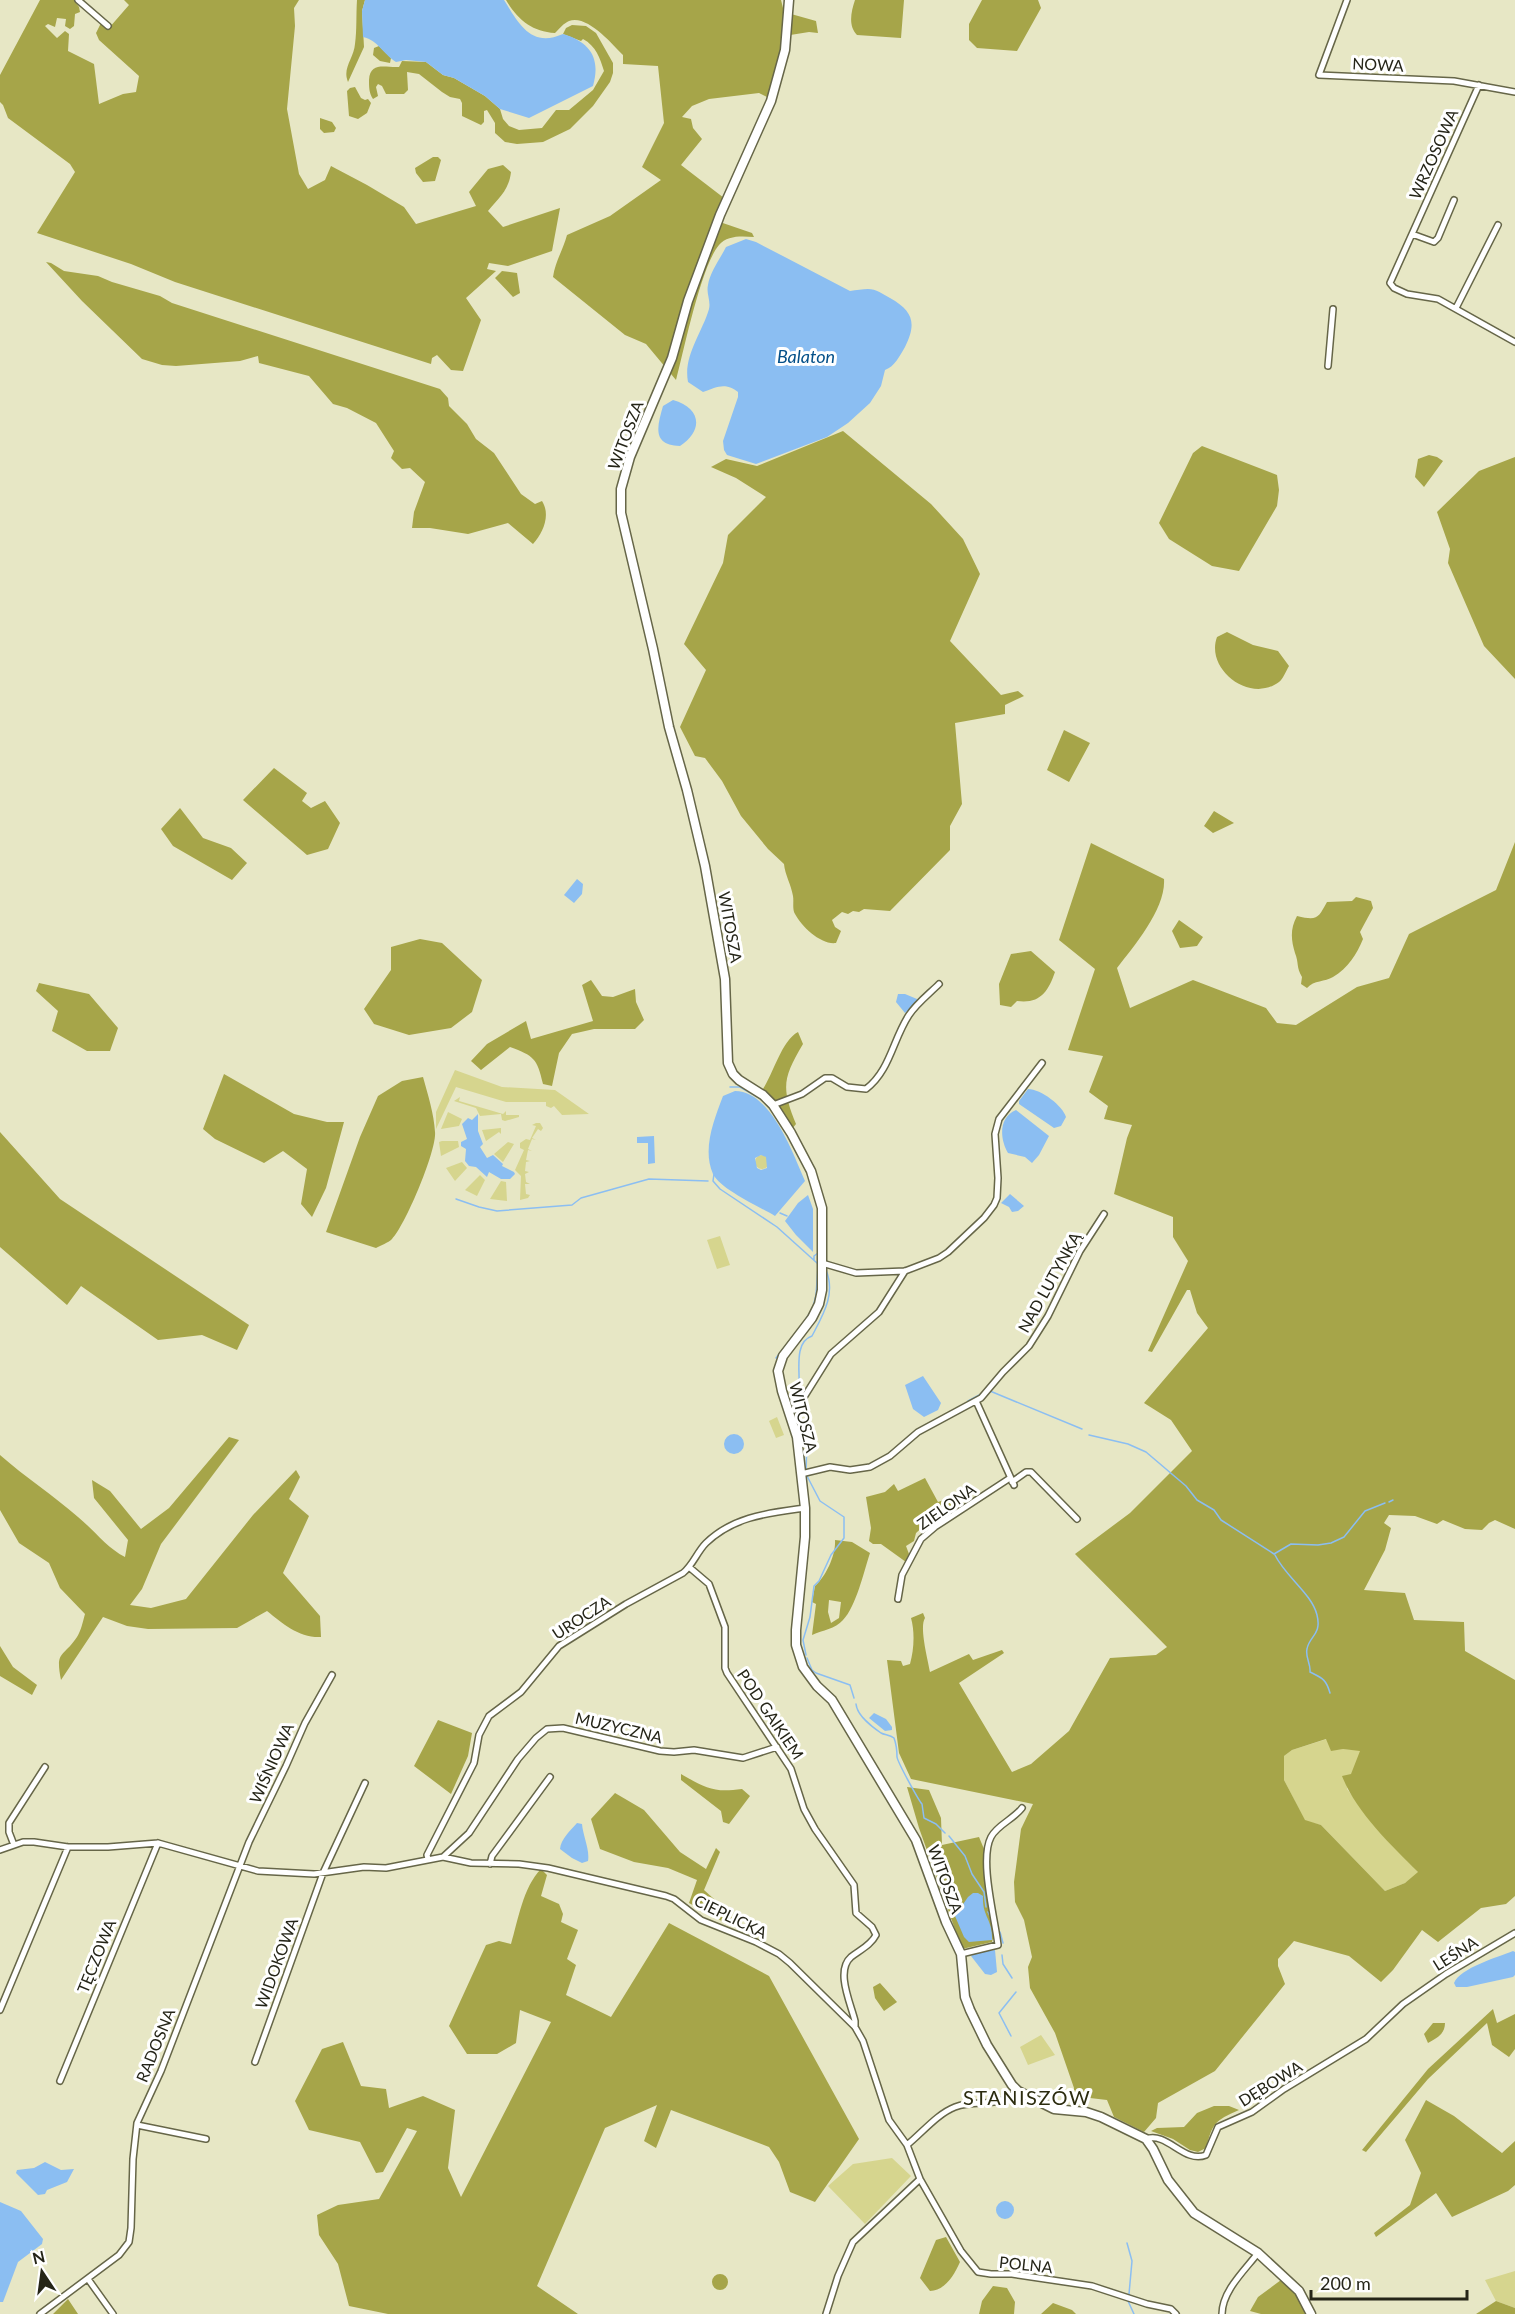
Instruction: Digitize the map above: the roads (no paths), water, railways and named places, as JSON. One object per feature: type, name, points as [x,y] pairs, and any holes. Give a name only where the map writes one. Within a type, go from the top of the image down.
[{"type":"street","points":[[78,0],[108,27]]},
{"type":"street","name":"WITOSZA","points":[[789,0],[786,42],[778,78],[767,111],[726,203],[688,302],[672,358],[630,457],[621,489],[621,513],[669,727],[705,866],[724,980],[728,1064],[739,1080],[763,1095],[773,1105],[791,1133],[817,1185],[822,1208],[819,1304],[812,1318],[783,1356],[777,1371],[797,1437],[805,1508],[806,1537],[796,1645],[809,1677],[836,1707],[916,1840],[961,1954],[965,1997],[970,2010],[987,2045],[1012,2085],[1018,2091],[1054,2109],[1086,2112],[1146,2139]]},
{"type":"street","name":"NOWA","points":[[1347,0],[1319,75],[1454,81],[1515,92]]},
{"type":"street","name":"WRZOSOWA","points":[[1479,85],[1390,284],[1407,294],[1433,297],[1515,342]]},
{"type":"street","points":[[1412,234],[1434,242],[1438,238],[1454,200]]},
{"type":"street","points":[[1456,308],[1498,225]]},
{"type":"street","points":[[1328,366],[1333,309]]},
{"type":"street","points":[[773,1105],[802,1094],[825,1078],[832,1078],[847,1087],[866,1089],[885,1066],[909,1015],[939,984]]},
{"type":"street","points":[[822,1263],[856,1273],[905,1271],[944,1255],[984,1218],[994,1205],[998,1185],[995,1134],[999,1119],[1042,1063]]},
{"type":"street","name":"NAD LUTYNKĄ","points":[[801,1474],[830,1467],[850,1470],[870,1467],[890,1456],[918,1432],[986,1394],[996,1379],[1029,1346],[1048,1316],[1080,1251],[1104,1214]]},
{"type":"street","points":[[789,1411],[794,1410],[801,1402],[831,1354],[873,1319],[903,1278],[905,1271]]},
{"type":"street","points":[[976,1401],[1012,1481]]},
{"type":"street","name":"ZIELONA","points":[[898,1599],[902,1575],[921,1539],[935,1527],[1026,1472],[1034,1474],[1077,1519]]},
{"type":"street","name":"UROCZA","points":[[428,1859],[427,1855],[474,1763],[479,1735],[489,1716],[521,1692],[559,1646],[689,1568],[706,1543],[731,1525],[754,1516],[805,1508]]},
{"type":"street","name":"POD GAIKIEM","points":[[689,1568],[711,1588],[726,1630],[724,1664],[727,1673],[795,1777],[801,1803],[811,1822],[854,1885],[856,1913],[873,1927],[876,1935],[844,1966],[843,1975],[855,2027]]},
{"type":"street","name":"WIŚNIOWA","points":[[240,1865],[304,1723],[332,1675]]},
{"type":"street","name":"MUZYCZNA","points":[[443,1857],[469,1833],[518,1759],[547,1729],[563,1728],[660,1750],[674,1752],[694,1750],[731,1758],[750,1757],[777,1747]]},
{"type":"street","points":[[14,1845],[9,1832],[9,1823],[45,1767]]},
{"type":"street","points":[[490,1864],[492,1856],[550,1778]]},
{"type":"street","name":"WIDOKOWA","points":[[255,2062],[323,1873],[365,1783]]},
{"type":"street","points":[[961,1954],[998,1945],[989,1886],[987,1857],[989,1845],[995,1832],[1022,1808]]},
{"type":"street","points":[[0,1850],[34,1842],[108,1847],[158,1843]]},
{"type":"street","name":"CIEPLICKA","points":[[158,1843],[266,1872],[323,1873],[364,1867],[386,1868],[443,1857],[471,1863],[519,1864],[548,1868],[650,1891],[674,1899],[701,1920],[726,1928],[779,1954],[855,2027],[863,2041],[889,2120],[907,2145],[920,2179]]},
{"type":"street","name":"TĘCZOWA","points":[[60,2081],[158,1843]]},
{"type":"street","points":[[0,2010],[68,1846]]},
{"type":"street","name":"RADOSNA","points":[[88,2279],[119,2255],[129,2242],[137,2125],[161,2071],[240,1865]]},
{"type":"street","name":"LEŚNA","points":[[1411,1999],[1446,1974],[1515,1933]]},
{"type":"street","name":"DĘBOWA","points":[[1146,2139],[1159,2140],[1190,2157],[1206,2155],[1218,2127],[1252,2112],[1284,2089],[1366,2039],[1402,2004],[1411,1999]]},
{"type":"street","points":[[907,2145],[940,2116],[954,2107],[995,2103],[1010,2098],[1018,2091]]},
{"type":"street","points":[[137,2125],[206,2139]]},
{"type":"street","points":[[1146,2139],[1168,2180],[1194,2213],[1258,2253],[1299,2291],[1310,2314]]},
{"type":"street","points":[[826,2314],[838,2276],[854,2242],[920,2179]]},
{"type":"street","name":"POLNA","points":[[920,2179],[961,2251],[978,2272],[1012,2274],[1092,2286],[1171,2310],[1176,2314]]},
{"type":"street","points":[[1222,2314],[1233,2284],[1258,2253]]},
{"type":"street","points":[[40,2314],[88,2279],[113,2314]]},
{"type":"water","points":[[365,0],[504,0],[521,25],[534,36],[552,38],[563,34],[572,37],[586,47],[594,59],[593,86],[529,118],[500,109],[485,96],[454,78],[443,75],[426,62],[406,60],[396,62],[377,44],[363,37],[362,11]]},
{"type":"water","name":"Balaton","points":[[746,239],[850,291],[868,289],[879,292],[904,308],[912,324],[905,347],[894,364],[885,370],[881,386],[870,403],[848,423],[827,437],[756,464],[727,455],[724,450],[723,441],[738,392],[725,386],[703,392],[688,382],[687,372],[691,354],[709,309],[708,288],[711,275],[726,247]]},
{"type":"water","points":[[673,400],[689,408],[696,420],[693,433],[680,446],[665,442],[658,428],[663,406]]},
{"type":"water","points":[[577,879],[583,884],[582,894],[574,903],[564,895]]},
{"type":"water","points":[[898,994],[917,999],[917,1002],[905,1013],[896,1002]]},
{"type":"water","points":[[1028,1089],[1045,1095],[1061,1108],[1066,1117],[1061,1126],[1054,1128],[1019,1104]]},
{"type":"water","points":[[735,1091],[748,1094],[770,1112],[787,1141],[805,1181],[775,1216],[732,1192],[713,1174],[709,1155],[710,1135],[723,1096]],"holes":[[[761,1155],[766,1157],[767,1168],[761,1170],[757,1168],[755,1158]]]},
{"type":"water","points":[[1016,1110],[1049,1136],[1032,1163],[1025,1157],[1008,1153],[1003,1142],[1003,1123]]},
{"type":"water","points":[[478,1114],[478,1131],[483,1144],[480,1147],[487,1158],[493,1155],[503,1164],[502,1166],[514,1172],[515,1174],[510,1179],[501,1179],[489,1172],[487,1177],[465,1161],[466,1149],[461,1146],[461,1142],[467,1139],[462,1124],[468,1118],[472,1120]]},
{"type":"water","points":[[654,1136],[655,1163],[648,1164],[648,1143],[637,1143],[637,1137]]},
{"type":"water","points":[[1010,1194],[1024,1206],[1018,1211],[1012,1212],[1009,1207],[1001,1203]]},
{"type":"water","points":[[808,1195],[813,1209],[813,1252],[785,1221],[798,1203]]},
{"type":"water","points":[[923,1376],[941,1403],[938,1410],[924,1417],[913,1409],[905,1385]]},
{"type":"water","points":[[734,1434],[741,1437],[744,1444],[741,1451],[734,1454],[727,1451],[724,1444],[727,1437]]},
{"type":"water","points":[[874,1713],[886,1719],[892,1730],[885,1731],[869,1718]]},
{"type":"water","points":[[577,1823],[582,1824],[588,1852],[588,1861],[582,1863],[560,1849],[564,1838]]},
{"type":"water","points":[[973,1893],[983,1896],[992,1940],[969,1942],[964,1937],[955,1916]]},
{"type":"water","points":[[995,1950],[997,1972],[991,1975],[985,1974],[971,1956],[975,1953]]},
{"type":"water","points":[[1515,1952],[1515,1975],[1513,1977],[1467,1987],[1456,1987],[1454,1983],[1464,1973]]},
{"type":"water","points":[[45,2162],[61,2170],[74,2169],[67,2182],[47,2190],[45,2194],[38,2195],[16,2173],[17,2170],[34,2168]]},
{"type":"water","points":[[1005,2201],[1011,2204],[1014,2210],[1011,2216],[1005,2219],[999,2216],[996,2210],[999,2204]]},
{"type":"water","points":[[0,2202],[21,2211],[43,2239],[42,2244],[18,2262],[3,2302],[0,2302]]},
{"type":"waterway","points":[[730,1087],[740,1087],[761,1099]]},
{"type":"waterway","points":[[714,1174],[713,1181],[720,1189],[777,1227],[817,1263]]},
{"type":"waterway","points":[[456,1199],[497,1211],[572,1205],[581,1198],[649,1179],[708,1181]]},
{"type":"waterway","points":[[780,1213],[787,1216]]},
{"type":"waterway","points":[[818,1214],[818,1248]]},
{"type":"waterway","points":[[814,1260],[814,1256],[818,1253]]},
{"type":"waterway","points":[[813,1307],[818,1267]]},
{"type":"waterway","points":[[799,1385],[800,1350],[806,1339],[812,1336],[829,1296],[830,1287],[826,1270]]},
{"type":"waterway","points":[[804,1322],[811,1311]]},
{"type":"waterway","points":[[776,1358],[797,1331]]},
{"type":"waterway","points":[[795,1405],[798,1389]]},
{"type":"waterway","points":[[990,1391],[1082,1429]]},
{"type":"waterway","points":[[968,1401],[983,1393]]},
{"type":"waterway","points":[[796,1412],[807,1441],[806,1471]]},
{"type":"waterway","points":[[1089,1435],[1128,1444],[1146,1452],[1186,1486],[1197,1500],[1214,1510],[1221,1520],[1274,1554],[1291,1544],[1331,1543],[1344,1537],[1365,1511],[1385,1503]]},
{"type":"waterway","points":[[806,1655],[803,1640],[810,1617],[814,1586],[819,1581],[831,1555],[844,1538],[844,1517],[820,1501],[807,1476]]},
{"type":"waterway","points":[[1389,1502],[1393,1500]]},
{"type":"waterway","points":[[1275,1555],[1314,1607],[1318,1627],[1307,1649],[1310,1672],[1323,1680],[1330,1693]]},
{"type":"waterway","points":[[807,1658],[812,1670],[816,1673],[850,1685],[854,1698]]},
{"type":"waterway","points":[[856,1704],[859,1712],[869,1724],[881,1733],[894,1738],[898,1761],[922,1804],[924,1818],[936,1824],[945,1833]]},
{"type":"waterway","points":[[949,1836],[965,1856],[972,1874],[984,1892],[986,1907]]},
{"type":"waterway","points":[[988,1912],[990,1916]]},
{"type":"waterway","points":[[1000,1932],[1003,1943]]},
{"type":"waterway","points":[[1002,1955],[1003,1964],[1012,1978]]},
{"type":"waterway","points":[[1011,2036],[999,2013],[1016,1992]]},
{"type":"waterway","points":[[1127,2243],[1132,2261],[1129,2294]]},
{"type":"waterway","points":[[1128,2301],[1134,2314]]},
{"type":"district","name":"STANISZÓW","points":[[1027,2097]]}]
